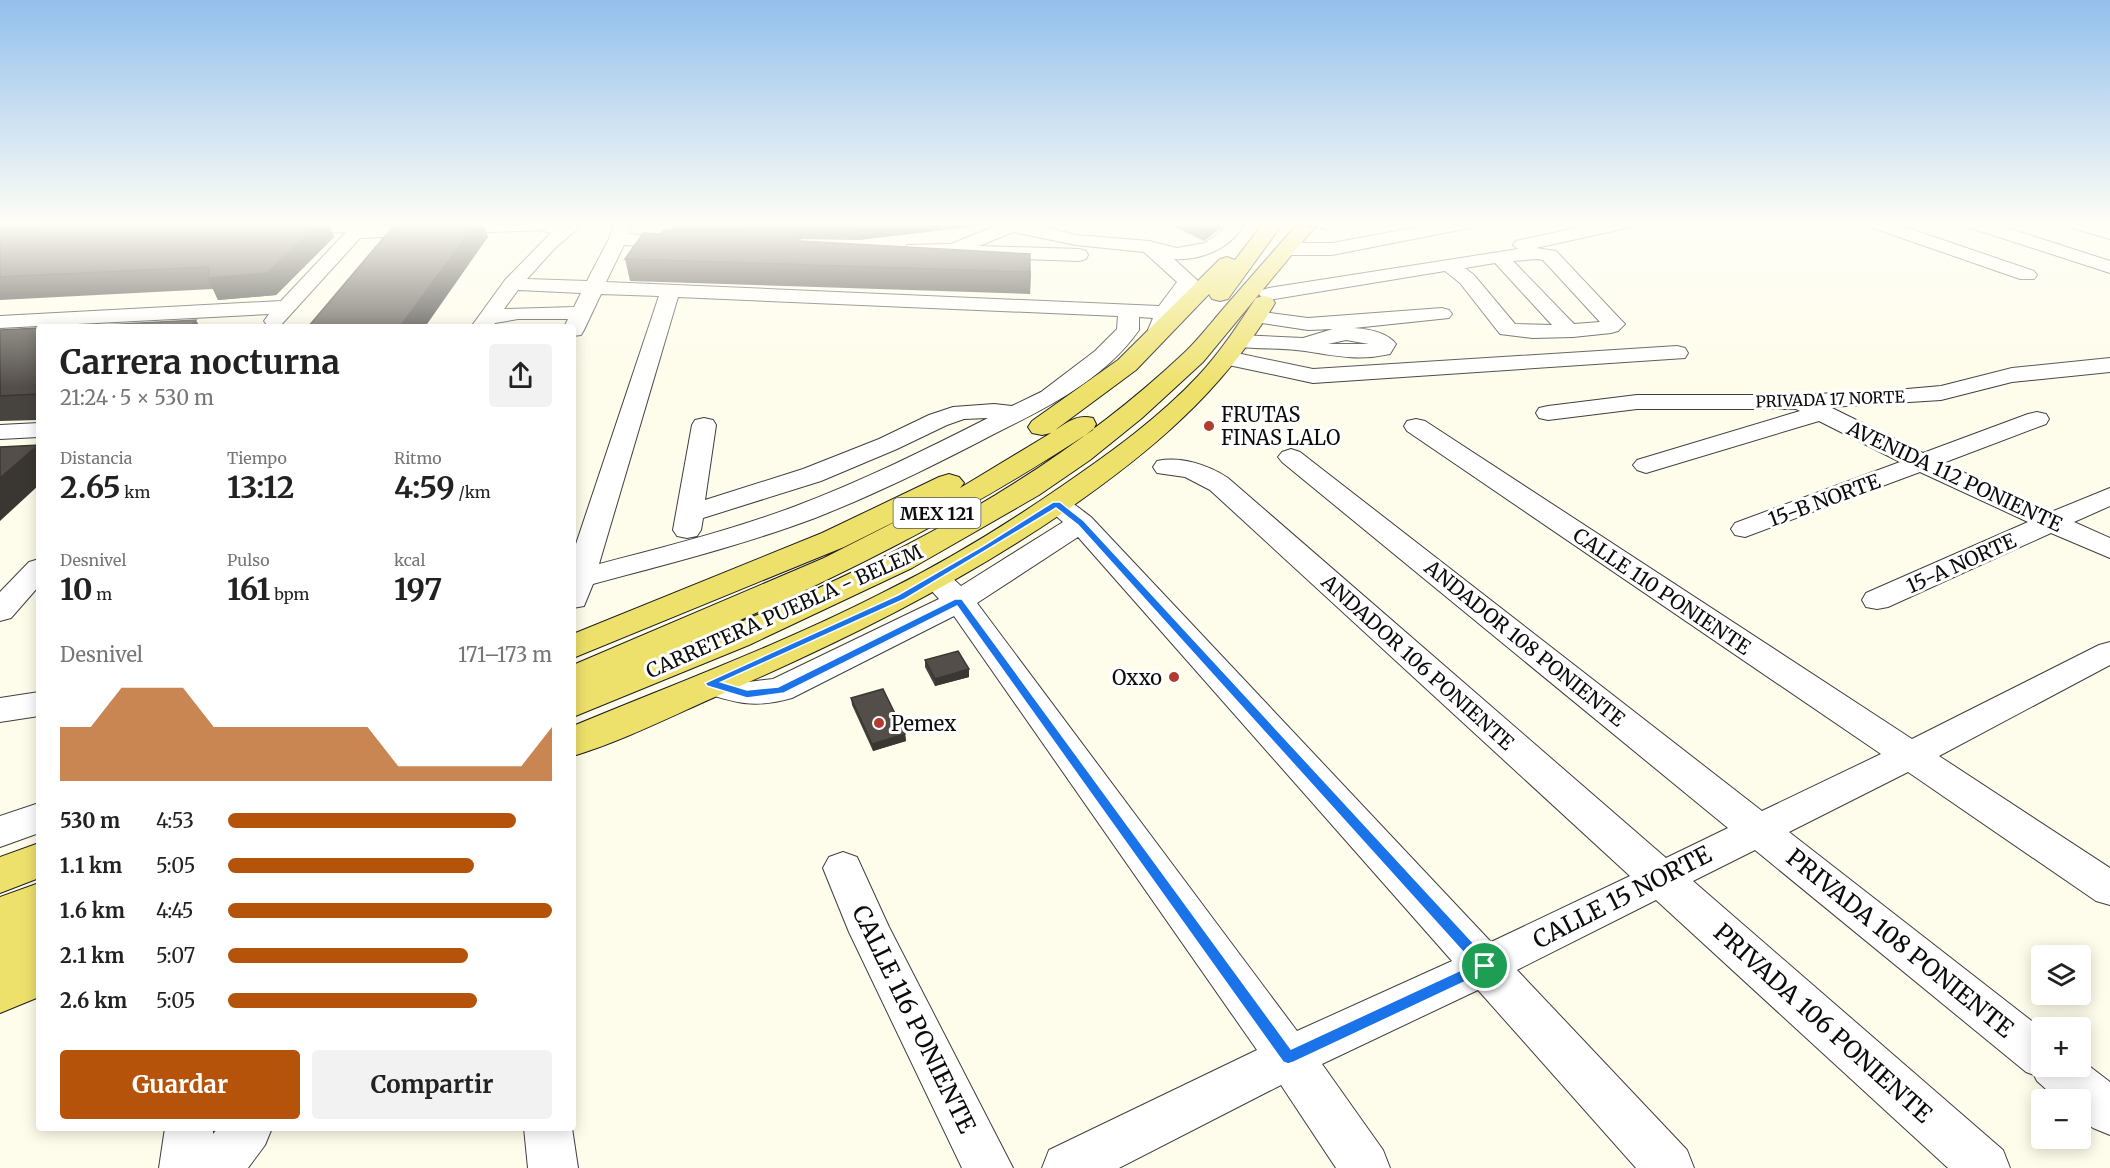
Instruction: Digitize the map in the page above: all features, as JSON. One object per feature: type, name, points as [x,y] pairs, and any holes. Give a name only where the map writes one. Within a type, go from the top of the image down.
[{"type":"main road","points":[[576,646],[833,540],[953,480],[1036,432],[1127,365],[1162,323],[1211,278]]},
{"type":"main road","points":[[947,589],[1069,513],[1188,400],[1259,291],[1242,278]]},
{"type":"main road","name":"CARRETERA PUEBLA - BELEM","points":[[576,678],[770,596],[910,528],[1026,462],[1108,406],[1142,377],[1189,331],[1259,291],[1262,278]]},
{"type":"main road","name":"CARRETERA PUEBLA - BELEM","points":[[577,727],[736,637],[891,566],[1029,489],[1080,454],[1133,412],[1185,364],[1271,278]]},
{"type":"main road","points":[[577,727],[711,683]]},
{"type":"main road","points":[[0,875],[28,826]]},
{"type":"main road","points":[[0,917],[36,902]]},
{"type":"main road","points":[[0,949],[36,934]]},
{"type":"main road","points":[[0,992],[36,976]]},
{"type":"street","points":[[271,324],[314,278]]},
{"type":"street","points":[[485,323],[518,278]]},
{"type":"street","points":[[485,323],[518,313],[577,322],[598,278]]},
{"type":"street","points":[[512,284],[1129,311],[1162,323],[1188,281],[1185,278]]},
{"type":"street","points":[[1259,291],[1282,278]]},
{"type":"street","points":[[1259,291],[1337,278]]},
{"type":"street","points":[[1259,291],[1362,278]]},
{"type":"street","points":[[1465,278],[1508,329],[1518,331],[1611,327],[1614,324],[1571,278]]},
{"type":"street","points":[[1519,278],[1568,330]]},
{"type":"street","points":[[1259,291],[1393,292]]},
{"type":"street","points":[[1259,291],[1308,324],[1442,314]]},
{"type":"street","points":[[1259,291],[1306,345]]},
{"type":"street","points":[[1259,291],[1313,376],[1677,353]]},
{"type":"street","points":[[577,589],[670,292]]},
{"type":"street","points":[[0,322],[287,307]]},
{"type":"street","points":[[577,589],[683,551],[805,512],[916,464],[1049,397],[1103,356],[1128,330],[1129,311]]},
{"type":"street","name":"PRIVADA 17 NORTE","points":[[1548,413],[1637,402],[1810,407],[1941,393],[2012,375],[2110,365]]},
{"type":"street","points":[[1049,397],[1083,398]]},
{"type":"street","points":[[1646,465],[1810,407]]},
{"type":"street","name":"AVENIDA 112 PONIENTE","points":[[1810,407],[1922,463],[2110,549]]},
{"type":"street","points":[[691,513],[812,475],[888,444],[938,420],[962,412],[994,411],[1015,414]]},
{"type":"street","name":"15-B NORTE","points":[[1745,529],[2037,419]]},
{"type":"street","points":[[683,551],[704,425]]},
{"type":"street","name":"CALLE 110 PONIENTE","points":[[1416,426],[2110,889]]},
{"type":"street","points":[[0,432],[36,430]]},
{"type":"street","name":"ANDADOR 108 PONIENTE","points":[[1291,457],[1758,829]]},
{"type":"street","name":"ANDADOR 106 PONIENTE","points":[[1166,467],[1186,468],[1204,474],[1219,484],[1661,878]]},
{"type":"street","name":"15-A NORTE","points":[[1877,600],[2110,496]]},
{"type":"street","points":[[1069,513],[1669,1168]]},
{"type":"street","points":[[0,611],[24,584]]},
{"type":"street","points":[[711,683],[747,694],[780,690],[947,589],[1288,1057],[1365,1168]]},
{"type":"street","name":"CALLE 15 NORTE","points":[[1067,1168],[1288,1057],[1485,966],[1909,756],[2110,652]]},
{"type":"street","points":[[0,710],[36,704]]},
{"type":"street","name":"PRIVADA 108 PONIENTE","points":[[1758,829],[2031,1048]]},
{"type":"street","name":"CALLE 116 PONIENTE","points":[[843,868],[870,932],[988,1168]]},
{"type":"street","name":"PRIVADA 106 PONIENTE","points":[[1661,878],[1985,1168]]},
{"type":"street","points":[[2067,1077],[2110,1112]]},
{"type":"street","points":[[184,1168],[189,1131]]},
{"type":"street","points":[[218,1168],[246,1131]]},
{"type":"street","points":[[548,1131],[553,1168]]},
{"type":"building","points":[[350,278],[436,278],[402,324],[311,324]]},
{"type":"building","points":[[196,320],[192,324],[121,324]]},
{"type":"building","points":[[36,328],[36,394],[0,396],[0,330]]},
{"type":"building","points":[[36,445],[0,478],[0,447]]},
{"type":"building","points":[[958,651],[969,669],[935,679],[925,660]]},
{"type":"building","name":"Pemex","points":[[883,689],[905,734],[872,744],[851,698]]},
{"type":"place","name":"FRUTAS FINAS LALO","points":[[1209,426]]},
{"type":"place","name":"Oxxo","points":[[1174,677]]},
{"type":"place","name":"Pemex","points":[[879,723]]},
{"type":"route","points":[[1056,504],[1081,523],[1485,966],[1288,1057],[959,601],[780,690],[747,694],[711,683],[901,597],[1037,518],[1056,504]]}]
